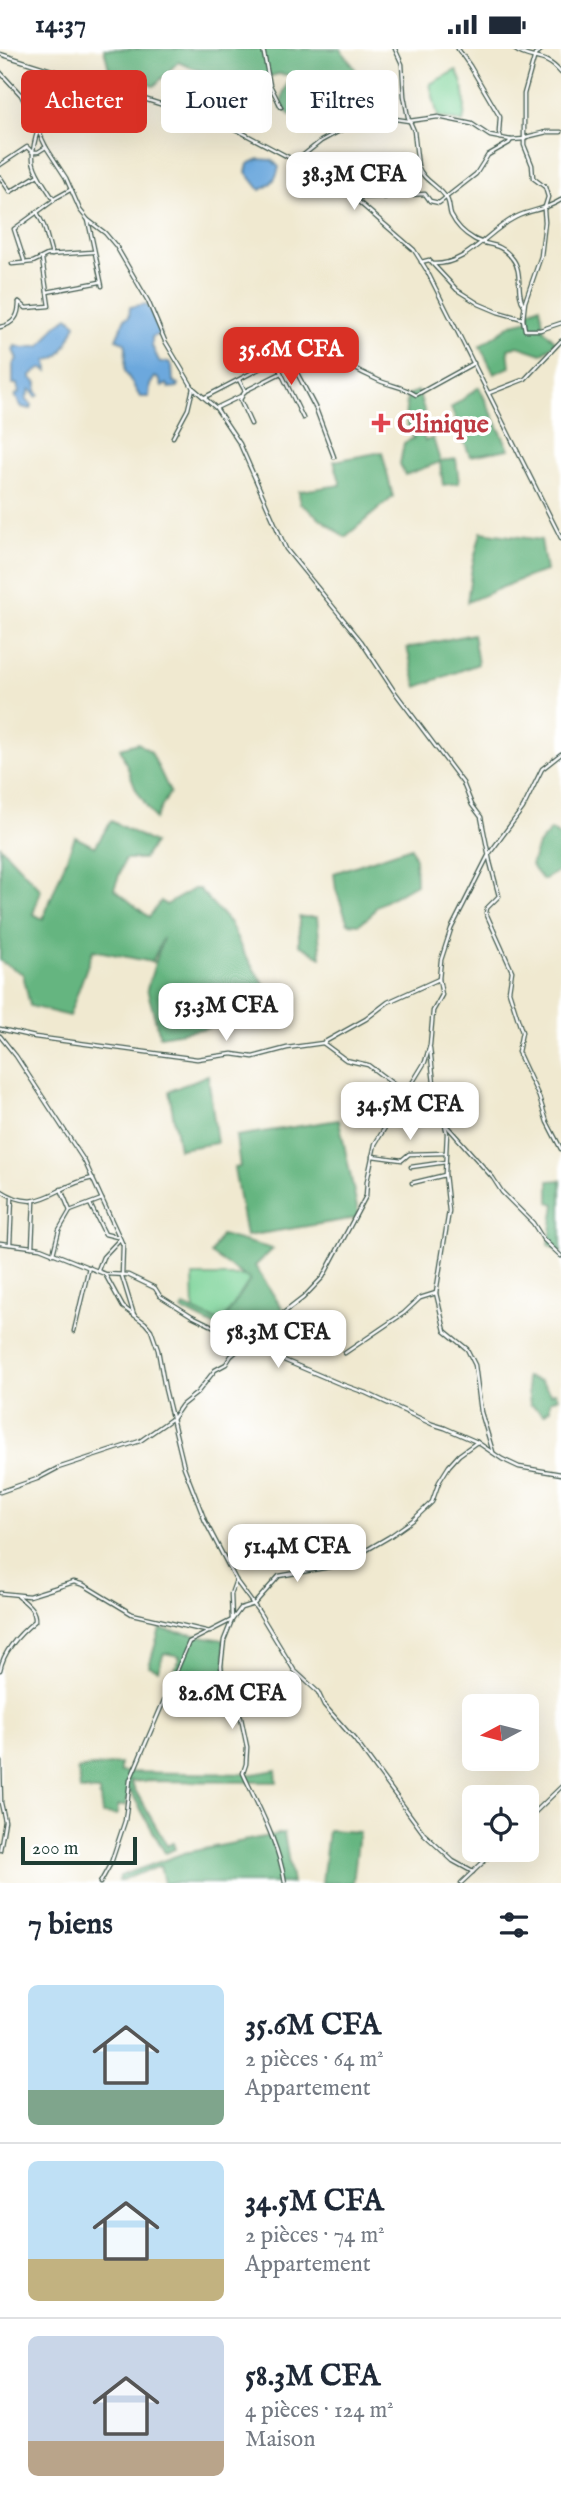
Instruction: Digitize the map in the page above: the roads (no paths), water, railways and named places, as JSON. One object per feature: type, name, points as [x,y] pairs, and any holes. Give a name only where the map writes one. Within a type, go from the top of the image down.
[{"type":"street","points":[[263,49],[270,85],[281,107]]},
{"type":"street","points":[[396,49],[402,64],[418,166],[424,177],[447,198],[451,214],[459,227],[476,241],[495,245],[512,258],[519,274],[524,305]]},
{"type":"street","points":[[458,49],[500,117],[499,132],[502,139]]},
{"type":"street","points":[[514,49],[529,57],[542,49]]},
{"type":"street","points":[[0,54],[221,123],[324,176],[356,198],[414,250],[561,538]]},
{"type":"street","points":[[535,55],[550,61],[561,73]]},
{"type":"street","points":[[535,55],[524,94],[525,139],[533,178],[545,187],[547,195],[541,256],[524,305],[523,319],[527,331],[561,323]]},
{"type":"street","points":[[0,72],[16,87],[21,97]]},
{"type":"street","points":[[296,161],[321,141],[369,115],[409,121],[438,117],[472,124],[490,136],[511,140],[547,132],[561,132]]},
{"type":"street","points":[[37,133],[32,152],[33,165],[54,199]]},
{"type":"street","points":[[39,133],[80,210],[88,220],[100,227],[116,246],[148,301],[165,341],[193,388],[216,408],[240,444],[286,549],[367,649],[394,691],[463,783],[472,805],[481,817],[499,896],[487,908],[486,913],[513,971],[509,991],[522,1032],[519,1052],[547,1122],[561,1149]]},
{"type":"street","points":[[356,198],[425,194],[430,201],[439,203],[475,174],[488,155],[511,140]]},
{"type":"street","points":[[0,165],[27,147],[32,152],[38,152],[46,147]]},
{"type":"street","points":[[384,198],[417,171],[418,166]]},
{"type":"street","points":[[0,177],[10,192],[38,174]]},
{"type":"street","points":[[25,263],[14,229],[36,211],[70,190]]},
{"type":"street","points":[[433,264],[442,264],[473,251],[518,216],[544,210],[561,200]]},
{"type":"street","points":[[36,211],[44,226],[52,255]]},
{"type":"street","points":[[47,292],[101,284],[88,220]]},
{"type":"street","points":[[12,264],[52,255],[93,252]]},
{"type":"street","points":[[0,327],[9,325],[16,318],[19,302],[26,308],[49,306],[41,259]]},
{"type":"street","points":[[421,262],[429,260],[457,290],[479,303],[498,313],[523,319]]},
{"type":"street","points":[[205,397],[314,341],[319,347],[368,375],[418,395],[474,363]]},
{"type":"street","points":[[489,393],[525,379],[561,341]]},
{"type":"street","points":[[286,354],[316,409],[334,457]]},
{"type":"street","points":[[275,360],[303,418]]},
{"type":"street","points":[[251,424],[240,400],[242,396],[245,391],[281,373]]},
{"type":"street","points":[[238,379],[245,391]]},
{"type":"street","points":[[173,437],[188,409],[193,388]]},
{"type":"street","points":[[216,408],[242,396]]},
{"type":"street","points":[[0,1492],[37,1479],[58,1468],[140,1441],[173,1419],[182,1405],[197,1393],[215,1370],[226,1364],[246,1342],[303,1298],[330,1268],[366,1196],[372,1156],[381,1132],[425,1062],[430,1045],[433,1011],[442,995],[439,979],[441,960],[451,929],[489,854],[523,808],[542,769],[561,754]]},
{"type":"street","points":[[0,1029],[35,1037],[197,1059],[232,1054],[253,1057],[287,1048],[323,1043],[366,1019],[388,1002],[439,979]]},
{"type":"street","points":[[0,1036],[16,1056],[93,1178],[123,1245],[122,1276],[134,1315]]},
{"type":"street","points":[[323,1043],[346,1060],[368,1065],[443,1122],[493,1178],[502,1192],[533,1223],[543,1239],[561,1256]]},
{"type":"street","points":[[430,1045],[435,1083],[447,1133],[445,1175],[449,1211],[436,1293],[445,1331],[467,1349],[475,1364],[481,1412],[494,1453]]},
{"type":"street","points":[[372,1156],[402,1160],[409,1154],[446,1153]]},
{"type":"street","points":[[411,1167],[446,1163]]},
{"type":"street","points":[[412,1183],[445,1175]]},
{"type":"street","points":[[0,1190],[15,1201],[34,1202],[78,1181],[93,1178]]},
{"type":"street","points":[[61,1189],[70,1211]]},
{"type":"street","points":[[10,1244],[12,1198]]},
{"type":"street","points":[[53,1254],[59,1230],[70,1211],[102,1199]]},
{"type":"street","points":[[32,1247],[34,1202]]},
{"type":"street","points":[[90,1204],[106,1234],[119,1238]]},
{"type":"street","points":[[98,1271],[103,1257],[119,1238]]},
{"type":"street","points":[[0,1243],[32,1247],[105,1274],[128,1275],[155,1288],[160,1296],[192,1316],[246,1342],[477,1442],[519,1467],[561,1474]]},
{"type":"street","points":[[75,1331],[89,1267]]},
{"type":"street","points":[[105,1274],[118,1300],[145,1323],[150,1331],[158,1350],[184,1467],[205,1521],[236,1580],[254,1604],[294,1670],[318,1692],[324,1705],[355,1740],[424,1834],[453,1861],[473,1872]]},
{"type":"street","points":[[345,1353],[404,1313],[420,1298],[436,1293]]},
{"type":"street","points":[[285,1883],[258,1800],[243,1773],[247,1747],[241,1718],[223,1682],[222,1650],[232,1620],[241,1608],[254,1604],[279,1576],[341,1565],[409,1523],[435,1499],[439,1482],[458,1455],[477,1442]]},
{"type":"street","points":[[232,1620],[231,1594],[236,1580]]},
{"type":"street","points":[[0,1593],[33,1596],[74,1582],[132,1614],[210,1632]]},
{"type":"street","points":[[0,1670],[3,1656],[35,1621],[36,1615],[16,1595]]},
{"type":"street","points":[[100,1883],[111,1863],[125,1821],[130,1780],[183,1654],[191,1639],[232,1620]]},
{"type":"street","points":[[0,1762],[1,1803],[5,1821],[0,1850]]},
{"type":"street","points":[[539,1808],[561,1787]]},
{"type":"street","points":[[461,1883],[483,1862]]},
{"type":"water","points":[[259,159],[272,160],[279,167],[277,175],[260,190],[246,172],[248,164]]},
{"type":"water","points":[[146,304],[160,334],[152,337],[152,346],[160,363],[169,362],[172,366],[173,381],[179,384],[178,387],[169,388],[167,384],[162,387],[159,379],[155,377],[150,385],[149,397],[140,397],[125,371],[126,346],[124,342],[116,339],[125,318],[129,317],[130,307]]},
{"type":"water","points":[[68,317],[76,324],[68,341],[58,356],[47,361],[48,371],[42,368],[31,375],[37,383],[36,391],[39,395],[36,397],[30,389],[26,399],[32,405],[31,409],[22,407],[15,396],[19,392],[17,384],[13,384],[13,365],[17,359],[13,350],[15,346],[41,346],[56,326]]},
{"type":"place","name":"Clinique","points":[[381,423]]}]
